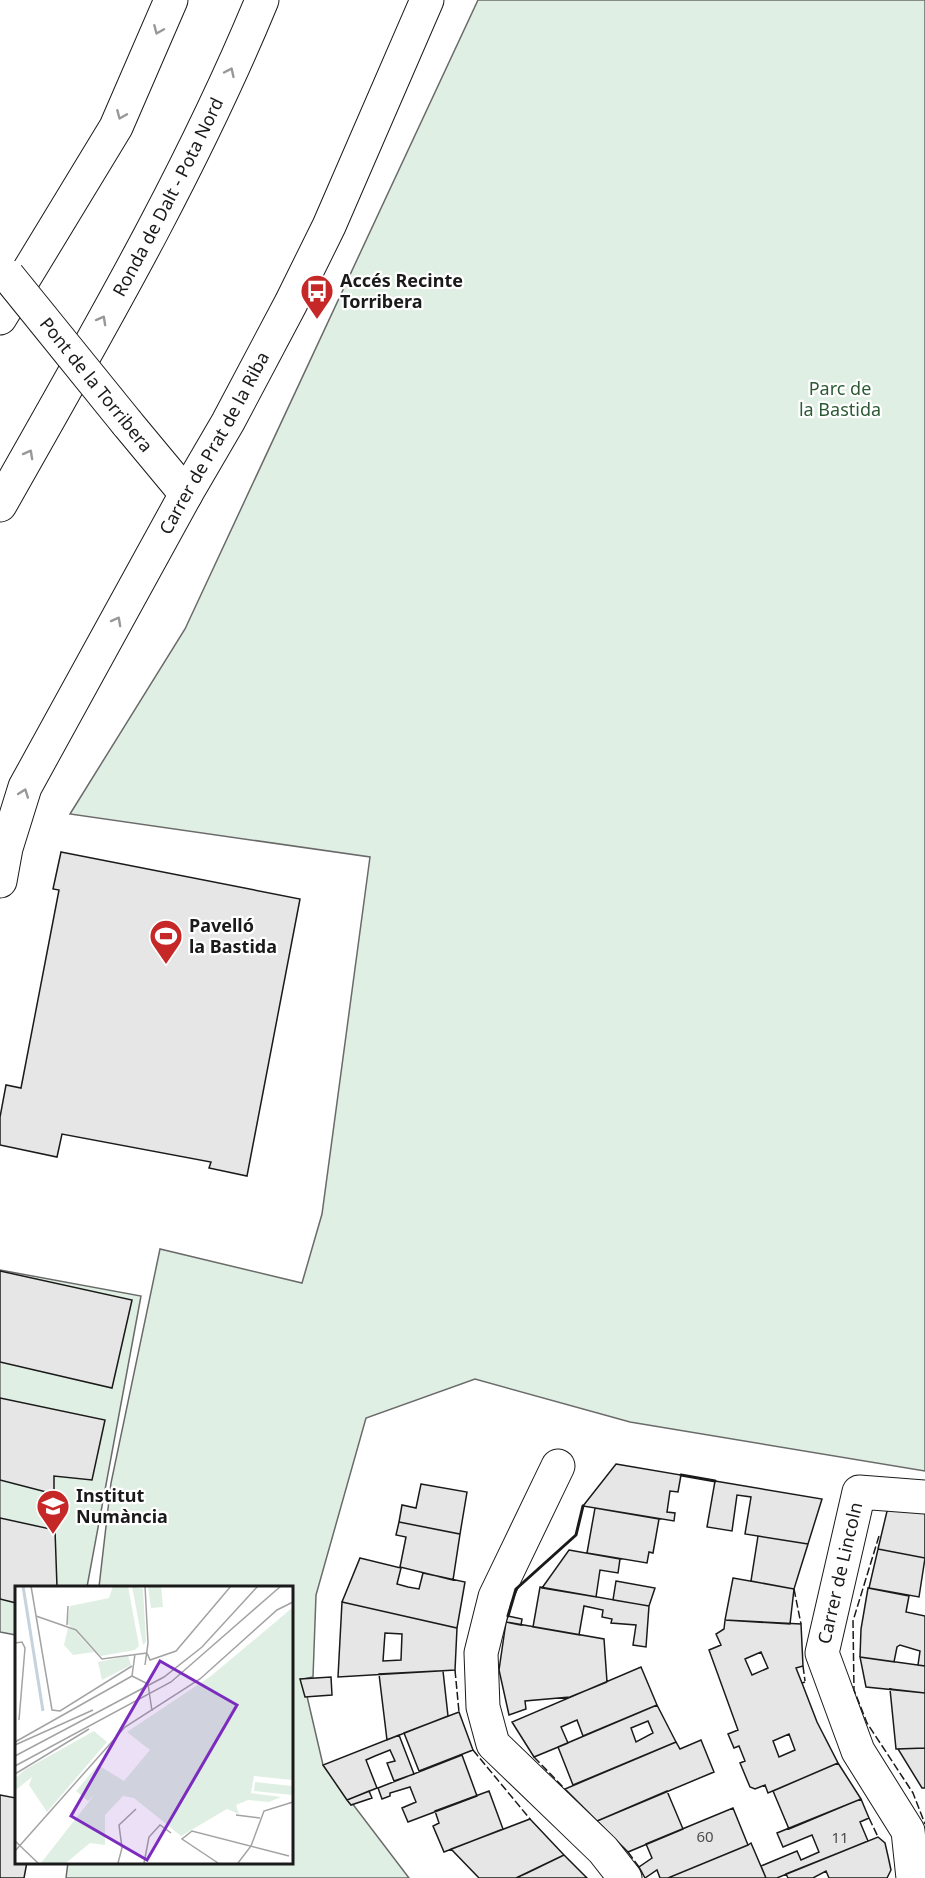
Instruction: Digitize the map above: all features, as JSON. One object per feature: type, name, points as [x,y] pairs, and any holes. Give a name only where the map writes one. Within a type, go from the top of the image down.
[{"type":"main road","points":[[3,314],[116,127],[171,0]]},
{"type":"main road","name":"Ronda de Dalt - Pota Nord","points":[[0,505],[198,140],[262,0]]},
{"type":"main road","name":"Carrer de Prat de la Riba","points":[[0,881],[6,848],[25,787],[228,422],[329,226],[427,0]]},
{"type":"main road","name":"Pont de la Torribera","points":[[4,274],[186,494]]},
{"type":"main road","points":[[558,1466],[495,1597],[482,1653],[483,1707],[493,1744],[603,1850],[625,1878]]},
{"type":"main road","name":"Carrer de Lincoln","points":[[913,1878],[908,1831],[858,1751],[822,1653],[859,1492],[925,1497]]},
{"type":"green space","name":"Parc de la Bastida","points":[[478,0],[925,0],[925,1471],[630,1422],[475,1379],[366,1418],[316,1595],[313,1677],[303,1679],[323,1765],[409,1878],[66,1878],[68,1863],[292,1863],[292,1586],[99,1586],[111,1483],[160,1249],[302,1283],[322,1214],[370,857],[70,814],[185,629]]},
{"type":"green space","name":"Institut Numància","points":[[0,1270],[141,1296],[87,1586],[15,1586],[15,1635],[0,1632]]},
{"type":"building","name":"Pavelló la Bastida","points":[[61,852],[300,899],[247,1176],[209,1168],[211,1162],[62,1134],[57,1157],[0,1145],[0,1117],[6,1085],[21,1088],[59,890],[53,889]]},
{"type":"building","points":[[0,1271],[132,1300],[112,1388],[0,1362]]},
{"type":"building","points":[[0,1398],[105,1420],[92,1480],[54,1476],[54,1494],[0,1480]]},
{"type":"building","points":[[616,1464],[681,1475],[678,1492],[670,1491],[667,1512],[675,1513],[674,1521],[583,1506]]},
{"type":"building","points":[[715,1481],[822,1499],[808,1544],[745,1534],[751,1497],[737,1495],[732,1531],[707,1527]]},
{"type":"building","points":[[421,1484],[467,1492],[460,1534],[399,1522],[402,1505],[416,1508]]},
{"type":"building","points":[[888,1507],[925,1513],[925,1558],[878,1549]]},
{"type":"building","points":[[595,1508],[659,1519],[653,1553],[649,1552],[647,1563],[587,1553]]},
{"type":"building","points":[[0,1518],[55,1530],[57,1586],[15,1586],[15,1603],[0,1599]]},
{"type":"building","points":[[399,1522],[460,1534],[453,1580],[400,1567],[406,1537],[396,1535]]},
{"type":"building","points":[[758,1536],[808,1544],[794,1589],[751,1581]]},
{"type":"building","points":[[878,1549],[925,1558],[919,1597],[869,1588]]},
{"type":"building","points":[[569,1550],[620,1559],[618,1573],[600,1570],[596,1597],[542,1588]]},
{"type":"building","points":[[360,1558],[401,1568],[397,1584],[408,1587],[419,1589],[423,1573],[465,1582],[457,1628],[342,1602]]},
{"type":"building","points":[[733,1578],[794,1589],[790,1624],[725,1620]]},
{"type":"building","points":[[616,1581],[655,1588],[649,1606],[613,1600]]},
{"type":"building","points":[[540,1587],[649,1606],[646,1647],[633,1645],[636,1625],[611,1623],[612,1619],[602,1617],[603,1610],[584,1606],[579,1635],[533,1627]]},
{"type":"building","points":[[868,1588],[909,1596],[906,1612],[925,1616],[925,1666],[918,1665],[920,1651],[900,1645],[897,1647],[894,1662],[860,1657],[861,1629]]},
{"type":"building","points":[[342,1602],[457,1628],[455,1670],[338,1677]],"holes":[[[385,1633],[402,1634],[401,1660],[383,1661]]]},
{"type":"building","points":[[508,1616],[522,1619],[521,1625],[506,1622]]},
{"type":"building","points":[[725,1620],[801,1624],[803,1666],[796,1668],[817,1722],[838,1763],[768,1793],[765,1785],[755,1789],[750,1787],[740,1763],[745,1761],[739,1746],[734,1748],[728,1734],[738,1730],[709,1650],[721,1645],[716,1634],[724,1629]],"holes":[[[761,1652],[768,1668],[752,1675],[745,1659]],[[789,1734],[795,1750],[779,1757],[773,1741]]]},
{"type":"building","points":[[506,1622],[604,1639],[607,1682],[570,1697],[525,1701],[526,1709],[509,1715],[499,1670]]},
{"type":"building","points":[[860,1657],[925,1666],[925,1693],[866,1687]]},
{"type":"building","points":[[641,1667],[657,1705],[583,1736],[577,1720],[561,1727],[568,1743],[534,1757],[512,1722]]},
{"type":"building","points":[[443,1671],[448,1716],[387,1740],[379,1674]]},
{"type":"building","points":[[331,1677],[332,1695],[305,1697],[300,1679]]},
{"type":"building","points":[[890,1689],[925,1693],[925,1748],[896,1749]]},
{"type":"building","points":[[657,1705],[676,1742],[573,1785],[558,1747]],"holes":[[[648,1721],[653,1733],[636,1742],[631,1728]]]},
{"type":"building","points":[[459,1712],[473,1750],[419,1771],[404,1733]]},
{"type":"building","points":[[399,1735],[414,1774],[394,1781],[387,1763],[395,1761],[390,1750],[366,1760],[377,1788],[347,1800],[323,1765]]},
{"type":"building","points":[[701,1740],[714,1772],[597,1821],[565,1789],[676,1742],[680,1749]]},
{"type":"building","points":[[925,1748],[925,1788],[922,1788],[898,1749]]},
{"type":"building","points":[[462,1755],[477,1796],[408,1822],[402,1808],[416,1802],[410,1787],[390,1793],[390,1796],[382,1799],[378,1788]]},
{"type":"building","points":[[838,1763],[861,1799],[789,1829],[773,1791]]},
{"type":"building","points":[[369,1791],[372,1798],[351,1805],[347,1800]]},
{"type":"building","points":[[489,1791],[503,1829],[444,1852],[433,1826],[439,1823],[435,1811]]},
{"type":"building","points":[[667,1791],[683,1829],[628,1852],[597,1821]]},
{"type":"building","points":[[0,1795],[15,1798],[15,1863],[27,1863],[24,1878],[0,1878]]},
{"type":"building","points":[[861,1799],[869,1818],[860,1822],[868,1841],[777,1878],[766,1878],[761,1866],[797,1851],[801,1860],[819,1852],[812,1835],[783,1847],[777,1833]]},
{"type":"building","points":[[733,1808],[748,1845],[668,1878],[660,1878],[657,1870],[645,1878],[639,1867],[652,1858],[646,1844]]},
{"type":"building","points":[[530,1819],[564,1855],[516,1878],[479,1878],[451,1849]]},
{"type":"building","points":[[878,1837],[885,1843],[888,1856],[891,1870],[887,1878],[829,1878],[826,1871],[813,1878],[788,1878],[786,1874]]},
{"type":"building","points":[[751,1843],[766,1878],[668,1878],[748,1845]]},
{"type":"building","points":[[564,1855],[587,1878],[516,1878],[527,1873]]},
{"type":"fence","points":[[879,1536],[853,1621],[854,1690],[867,1723],[913,1793],[925,1824]]},
{"type":"fence","points":[[794,1589],[801,1624]]},
{"type":"fence","points":[[803,1666],[805,1681]]},
{"type":"fence","points":[[455,1670],[459,1712]]},
{"type":"fence","points":[[473,1750],[530,1819]]},
{"type":"fence","points":[[534,1757],[565,1789]]},
{"type":"fence","points":[[869,1818],[878,1837]]},
{"type":"fence","points":[[628,1852],[639,1867]]},
{"type":"wall","points":[[681,1475],[715,1481]]},
{"type":"wall","points":[[508,1616],[516,1589],[576,1535],[583,1506]]},
{"type":"place","name":"Accés Recinte Torribera","points":[[317,320]]},
{"type":"place","name":"Pavelló la Bastida","points":[[166,965]]},
{"type":"place","name":"Institut Numància","points":[[53,1535]]}]
